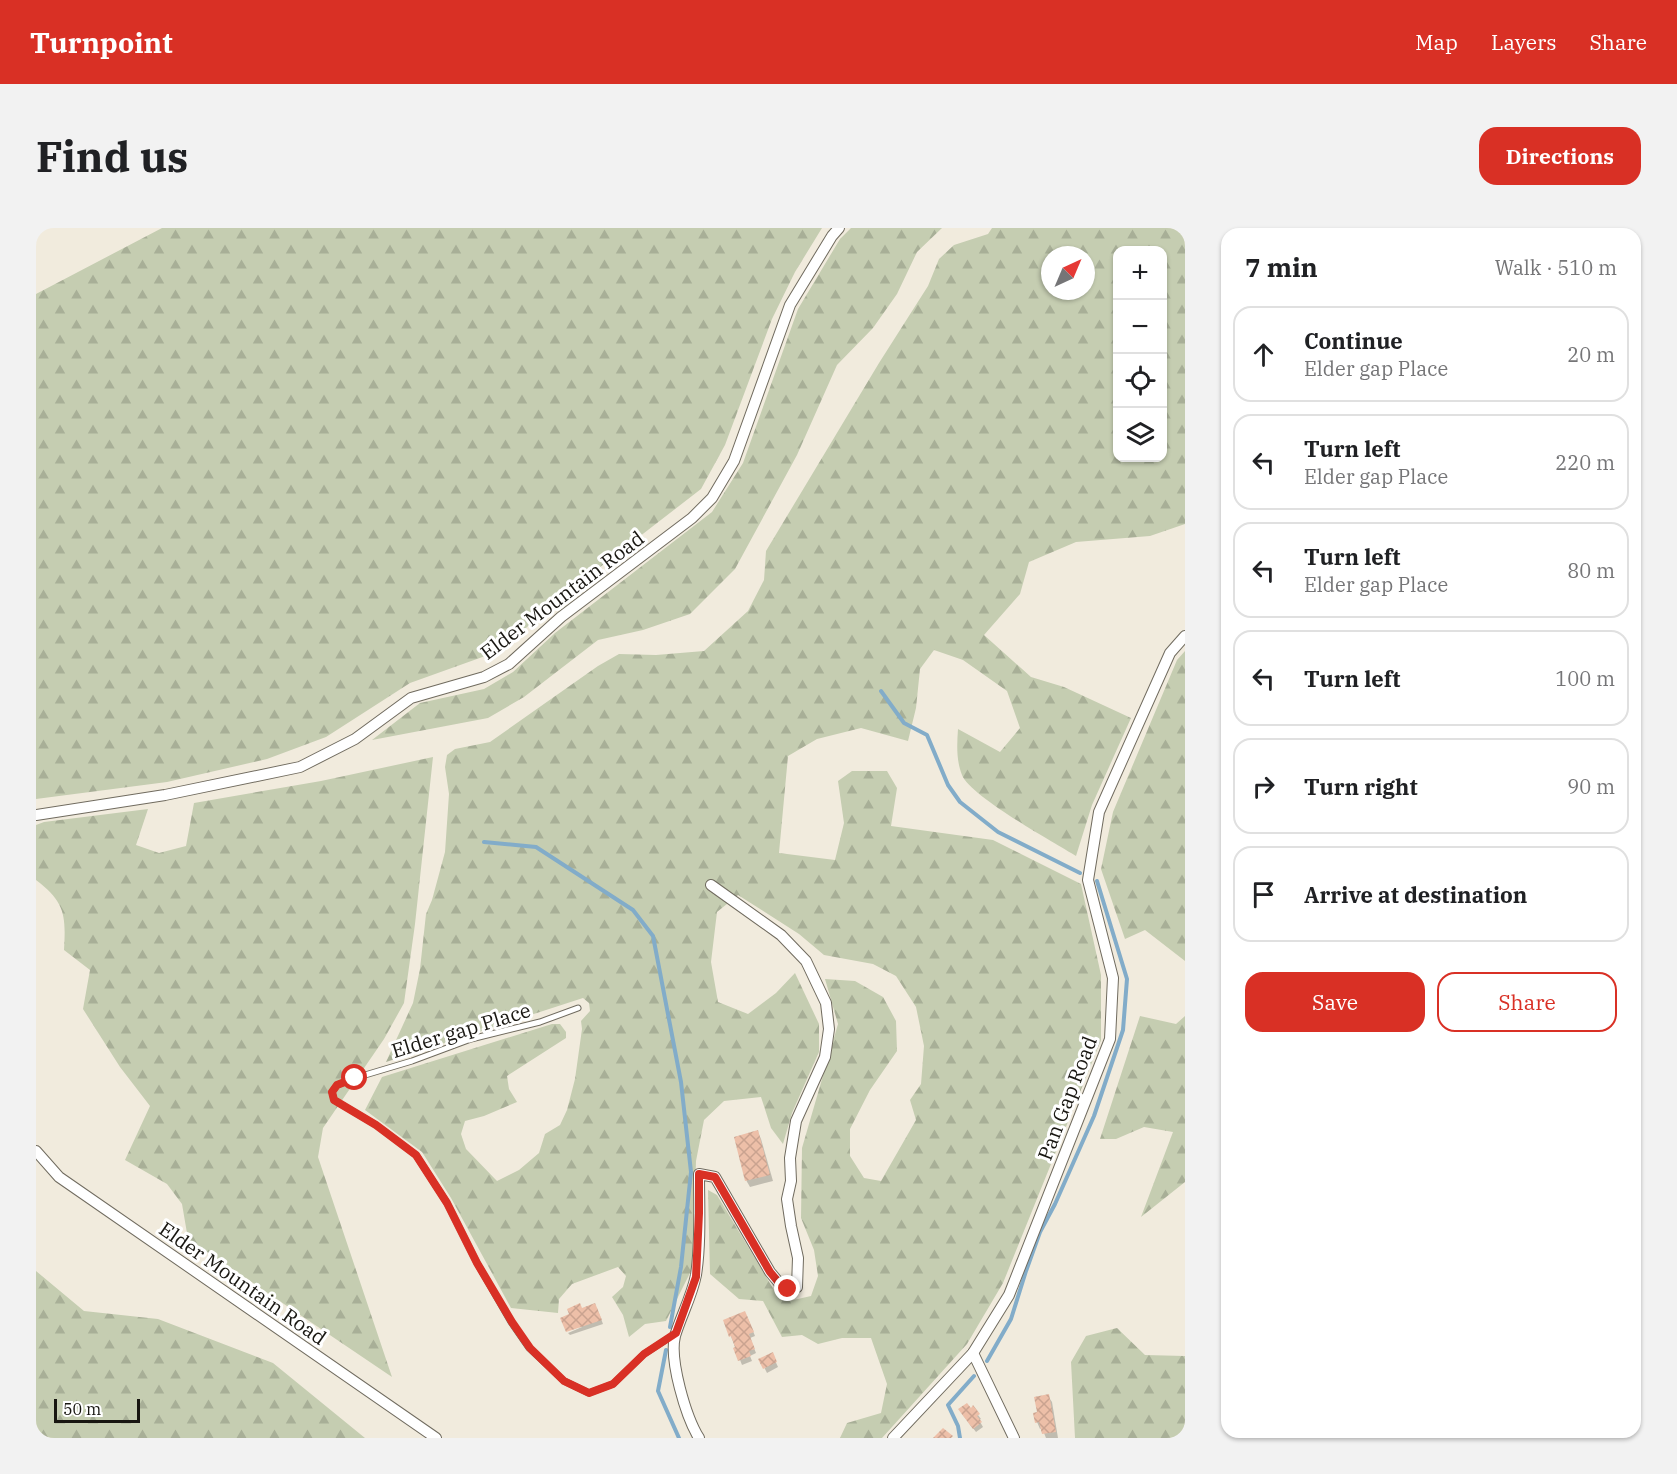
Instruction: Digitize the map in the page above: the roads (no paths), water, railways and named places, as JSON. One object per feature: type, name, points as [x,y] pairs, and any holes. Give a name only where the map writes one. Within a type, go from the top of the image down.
[{"type":"street","name":"Elder Mountain Road","points":[[36,815],[165,795],[300,767],[355,739],[411,698],[483,677],[509,664],[561,617],[692,518],[712,498],[734,461],[790,305],[839,228]]},
{"type":"street","name":"Pan Gap Road","points":[[893,1438],[974,1353],[1009,1295],[1110,1039],[1113,978],[1088,880],[1099,812],[1170,653],[1185,636]]},
{"type":"street","points":[[699,1438],[690,1424],[679,1383],[675,1351],[676,1333],[696,1277],[699,1174],[715,1177],[770,1272],[780,1284],[788,1289],[797,1287],[798,1258],[788,1199],[791,1180],[790,1158],[796,1120],[825,1057],[829,1029],[826,1003],[806,961],[782,935],[711,885]]},
{"type":"street","name":"Elder Mountain Road","points":[[36,1151],[59,1177],[436,1438]]},
{"type":"street","points":[[974,1353],[1014,1438]]},
{"type":"lane","name":"Elder gap Place","points":[[578,1008],[540,1022],[471,1039],[412,1061],[355,1078],[337,1085],[332,1092],[334,1100],[376,1125],[416,1155],[447,1203],[477,1263],[512,1322],[530,1348],[564,1381],[589,1393],[613,1384],[644,1354],[676,1333]]},
{"type":"waterway","points":[[881,691],[904,723],[927,735],[948,785],[960,802],[998,832],[1080,873]]},
{"type":"waterway","points":[[484,842],[536,847],[633,910],[653,936],[681,1082],[691,1172],[681,1267],[670,1327]]},
{"type":"waterway","points":[[987,1361],[1011,1319],[1040,1232],[1094,1116],[1123,1030],[1127,979],[1097,881]]},
{"type":"waterway","points":[[666,1350],[658,1391],[679,1438]]},
{"type":"waterway","points":[[960,1438],[958,1426],[948,1405],[974,1376]]}]
